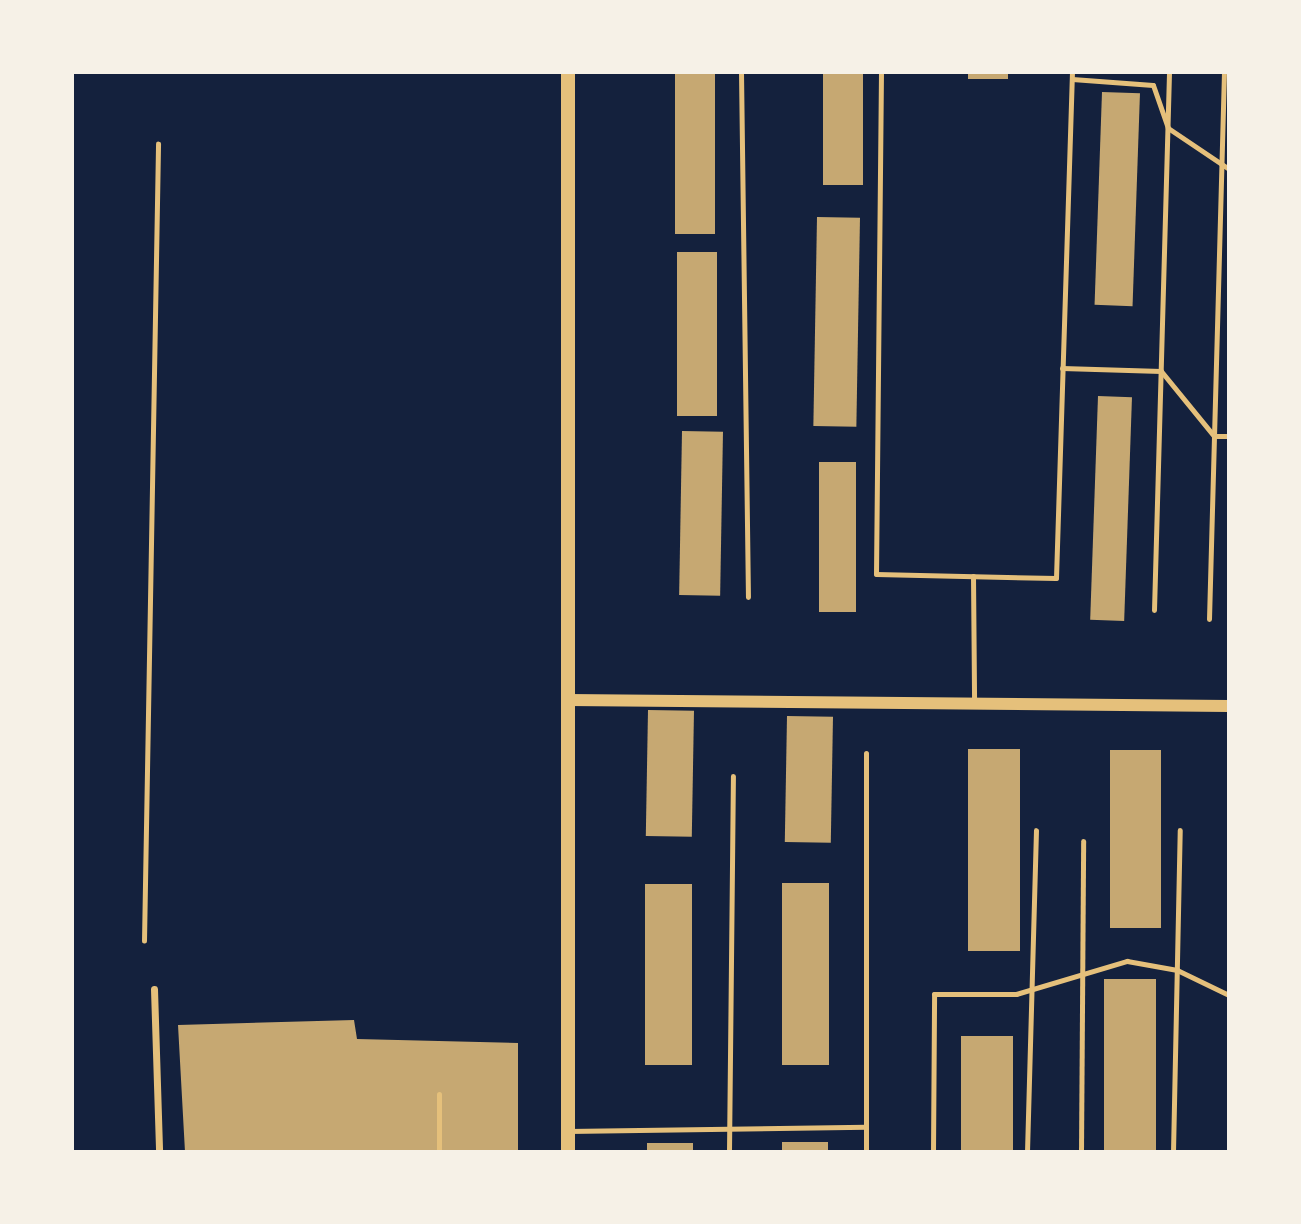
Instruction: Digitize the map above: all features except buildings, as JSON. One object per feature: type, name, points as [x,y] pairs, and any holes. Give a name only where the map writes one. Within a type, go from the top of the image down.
[{"type":"main road","points":[[568,72],[568,1152]]},
{"type":"street","points":[[568,700],[1229,706]]},
{"type":"street","points":[[154,989],[159,1152]]},
{"type":"lane","points":[[741,72],[748,597]]},
{"type":"lane","points":[[881,72],[876,574],[1055,578],[1072,72]]},
{"type":"lane","points":[[1154,610],[1169,72]]},
{"type":"lane","points":[[1209,619],[1224,72]]},
{"type":"lane","points":[[1072,79],[1153,85],[1168,128],[1222,169],[1229,169]]},
{"type":"lane","points":[[1062,368],[1161,372],[1214,436]]},
{"type":"lane","points":[[1214,436],[1229,436]]},
{"type":"lane","points":[[973,576],[974,704]]},
{"type":"lane","points":[[866,753],[866,1152]]},
{"type":"lane","points":[[729,1152],[733,776]]},
{"type":"lane","points":[[1027,1152],[1036,830]]},
{"type":"lane","points":[[1173,1152],[1180,830]]},
{"type":"lane","points":[[1081,1152],[1083,841]]},
{"type":"lane","points":[[933,1152],[934,994],[1016,994],[1127,961],[1177,970],[1229,995]]},
{"type":"lane","points":[[439,1094],[439,1152]]},
{"type":"lane","points":[[568,1131],[866,1127]]},
{"type":"path","points":[[144,941],[158,145]]}]
